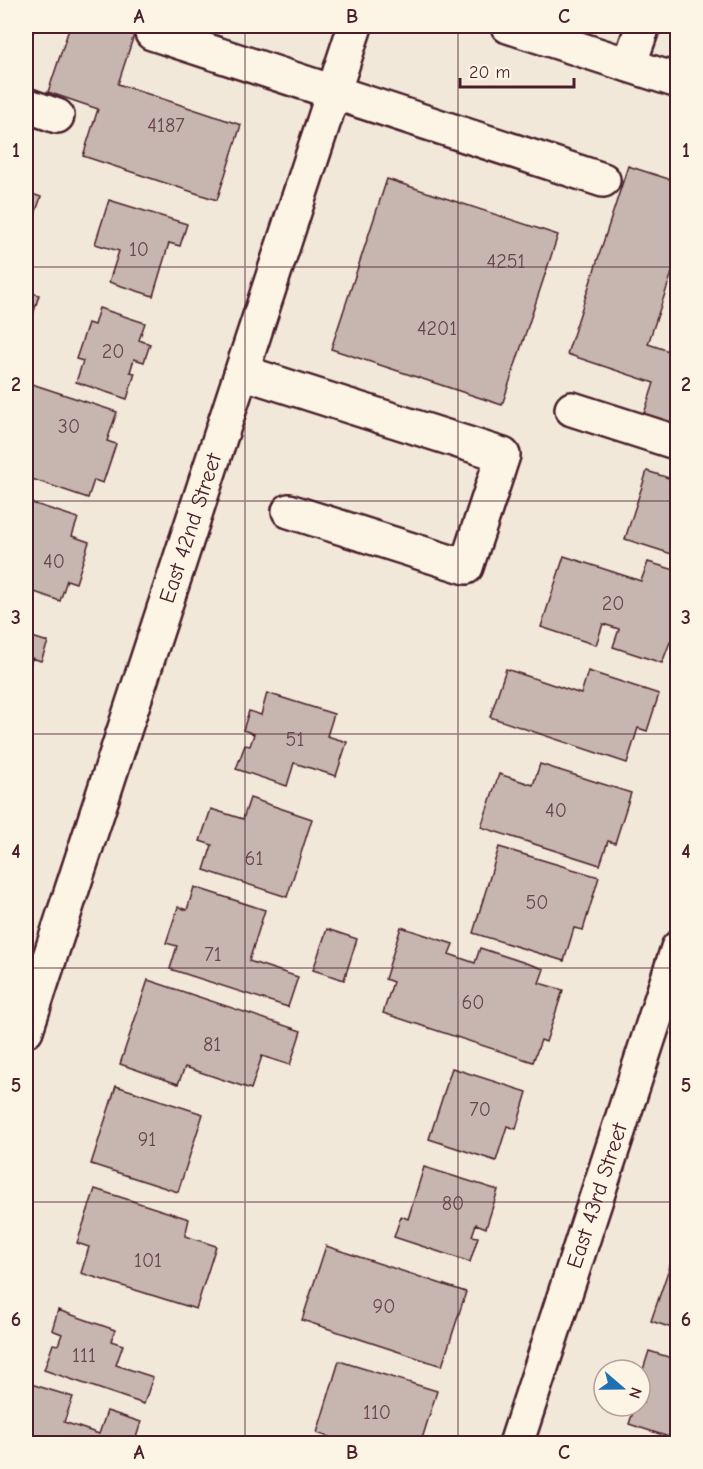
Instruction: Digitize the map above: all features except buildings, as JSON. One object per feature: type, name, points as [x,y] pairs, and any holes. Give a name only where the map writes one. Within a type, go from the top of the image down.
[{"type":"street","points":[[154,26],[152,33],[603,180]]},
{"type":"street","name":"East 42nd Street","points":[[26,1030],[355,26]]},
{"type":"street","points":[[508,26],[678,81]]},
{"type":"street","points":[[629,65],[643,26]]},
{"type":"street","points":[[26,105],[57,116]]},
{"type":"street","points":[[242,372],[502,454],[466,567],[289,511]]},
{"type":"street","points":[[573,409],[678,443]]},
{"type":"street","name":"East 43rd Street","points":[[516,1443],[678,948]]}]
